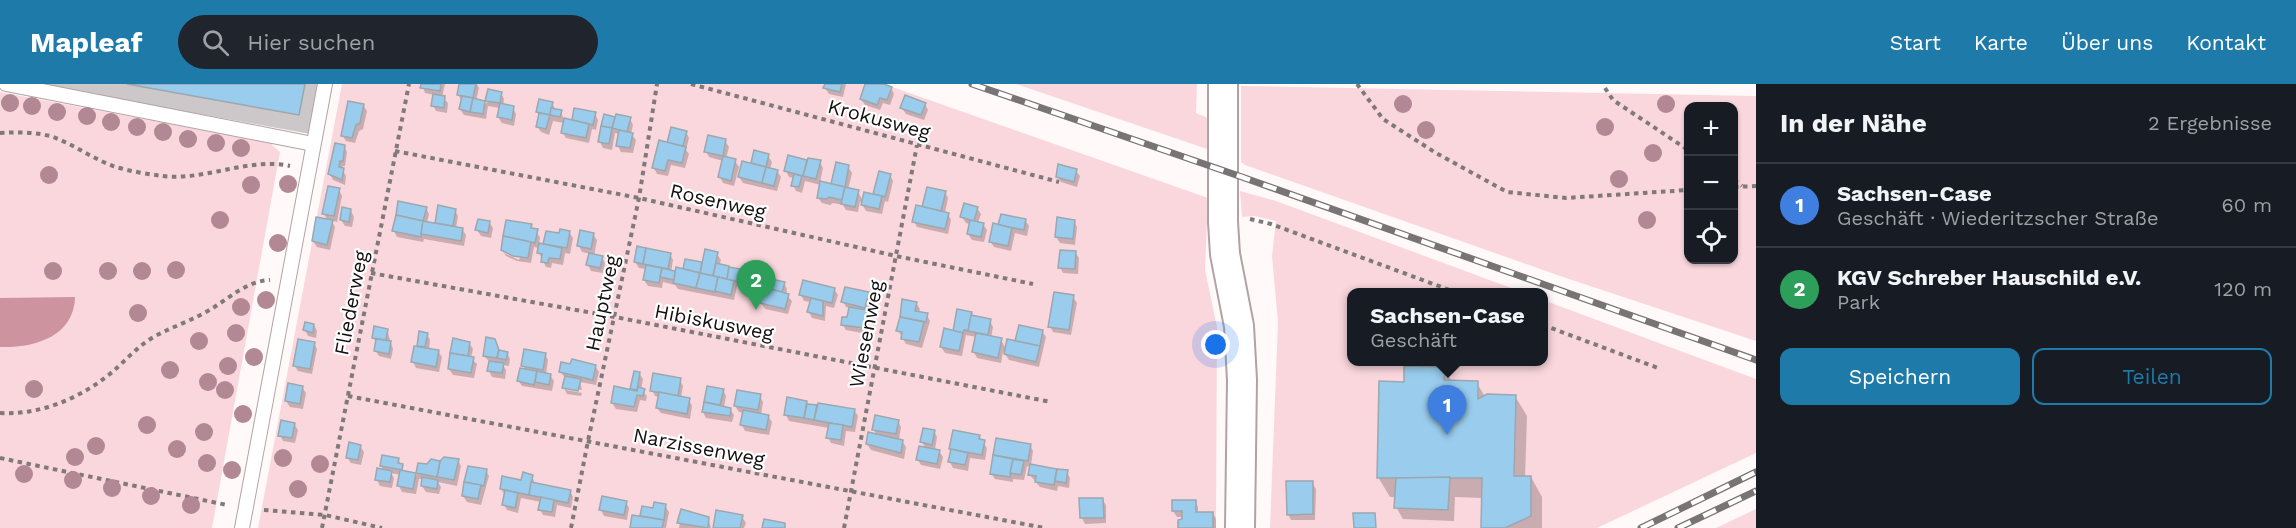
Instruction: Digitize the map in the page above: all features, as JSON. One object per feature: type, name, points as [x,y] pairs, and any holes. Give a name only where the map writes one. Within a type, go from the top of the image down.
[{"type":"street","points":[[1222,84],[1223,222],[1226,254],[1239,326],[1242,380],[1240,528]]},
{"type":"lane","points":[[6,84],[314,144]]},
{"type":"lane","points":[[242,528],[325,84]]},
{"type":"path","name":"Fliederweg","points":[[322,528],[409,84]]},
{"type":"path","name":"Hauptweg","points":[[571,528],[639,198],[657,84]]},
{"type":"path","name":"Krokusweg","points":[[691,84],[1059,182]]},
{"type":"path","points":[[1357,84],[1383,119],[1436,153],[1508,192],[1566,198],[1684,190]]},
{"type":"path","points":[[1605,88],[1613,100],[1684,147]]},
{"type":"path","points":[[0,133],[22,132],[50,136],[113,166],[163,176],[187,177],[275,163],[309,170]]},
{"type":"path","name":"Wiesenweg","points":[[844,528],[917,145]]},
{"type":"path","name":"Rosenweg","points":[[395,151],[639,198],[896,256],[1033,284]]},
{"type":"path","points":[[1738,183],[1743,187]]},
{"type":"path","points":[[1738,187],[1756,186]]},
{"type":"path","points":[[1245,220],[1253,218],[1271,224],[1444,288]]},
{"type":"path","name":"Hibiskusweg","points":[[371,273],[615,317],[1051,402]]},
{"type":"path","points":[[0,413],[16,414],[48,408],[76,396],[107,376],[130,353],[153,338],[206,312],[247,285],[257,281],[289,280]]},
{"type":"path","points":[[1548,327],[1658,368]]},
{"type":"path","name":"Narzissenweg","points":[[348,396],[1044,528]]},
{"type":"path","points":[[0,458],[246,508],[325,515],[382,528]]},
{"type":"shaded area","points":[[342,84],[884,84],[1208,198],[1205,270],[1217,327],[1216,528],[258,528]]},
{"type":"shaded area","points":[[1016,84],[1197,84],[1196,113],[1210,119],[1210,150]]},
{"type":"shaded area","points":[[1241,86],[1756,96],[1756,341],[1563,277],[1241,162]]},
{"type":"shaded area","points":[[0,92],[270,143],[280,152],[212,528],[0,528]]},
{"type":"shaded area","points":[[1240,191],[1276,201],[1511,288],[1347,288],[1347,366],[1548,366],[1548,302],[1756,379],[1756,453],[1597,528],[1270,528],[1278,322],[1272,256],[1276,221],[1254,216],[1242,217]]},
{"type":"shaded area","points":[[75,297],[73,311],[68,322],[60,331],[38,342],[0,347],[0,298]]},
{"type":"shaded area","points":[[1756,509],[1756,528],[1716,528]]},
{"type":"building","points":[[127,84],[305,84],[299,115]]},
{"type":"building","points":[[421,84],[441,84],[440,91],[420,88]]},
{"type":"building","points":[[459,84],[476,84],[473,98],[457,95]]},
{"type":"building","points":[[825,84],[842,84],[840,92],[823,88]]},
{"type":"building","points":[[865,84],[884,84],[892,87],[887,100],[880,98],[877,105],[860,99]]},
{"type":"building","points":[[488,89],[502,92],[500,103],[485,101]]},
{"type":"building","points":[[433,94],[445,96],[444,108],[431,106]]},
{"type":"building","points":[[905,95],[926,103],[921,115],[900,108]]},
{"type":"building","points":[[462,96],[473,98],[470,112],[459,109]]},
{"type":"building","points":[[473,98],[485,101],[483,114],[470,112]]},
{"type":"building","points":[[539,99],[553,102],[550,115],[536,112]]},
{"type":"building","points":[[348,101],[364,104],[360,123],[356,125],[352,138],[341,136]]},
{"type":"building","points":[[500,103],[514,106],[512,120],[497,117]]},
{"type":"building","points":[[551,108],[562,110],[560,117],[550,115]]},
{"type":"building","points":[[574,108],[596,112],[593,125],[572,120]]},
{"type":"building","points":[[539,113],[550,115],[546,129],[536,127]]},
{"type":"building","points":[[604,114],[615,117],[612,128],[601,126]]},
{"type":"building","points":[[616,114],[631,117],[627,132],[612,128]]},
{"type":"building","points":[[564,118],[589,124],[586,138],[561,133]]},
{"type":"building","points":[[601,126],[612,128],[609,144],[598,142]]},
{"type":"building","points":[[671,127],[687,131],[683,146],[667,143]]},
{"type":"building","points":[[619,130],[633,133],[630,148],[616,146]]},
{"type":"building","points":[[708,135],[726,139],[723,156],[704,152]]},
{"type":"building","points":[[659,140],[686,147],[682,163],[668,160],[665,171],[652,168]]},
{"type":"building","points":[[335,143],[345,145],[343,161],[340,161],[339,167],[344,168],[342,180],[328,174]]},
{"type":"building","points":[[754,150],[769,154],[766,167],[751,163]]},
{"type":"building","points":[[788,155],[807,160],[803,176],[784,171]]},
{"type":"building","points":[[723,156],[736,159],[731,181],[718,177]]},
{"type":"building","points":[[808,158],[821,160],[816,179],[803,176]]},
{"type":"building","points":[[742,161],[766,167],[762,183],[738,177]]},
{"type":"building","points":[[836,162],[849,165],[845,187],[831,184]]},
{"type":"building","points":[[1058,164],[1077,169],[1074,182],[1056,177]]},
{"type":"building","points":[[766,167],[778,170],[774,186],[762,183]]},
{"type":"building","points":[[879,171],[891,174],[885,197],[873,194]]},
{"type":"building","points":[[794,174],[802,176],[799,187],[791,186]]},
{"type":"building","points":[[820,181],[845,187],[842,200],[829,197],[817,198]]},
{"type":"building","points":[[328,186],[340,188],[334,216],[322,214]]},
{"type":"building","points":[[845,187],[859,190],[855,207],[841,204]]},
{"type":"building","points":[[927,187],[946,191],[941,211],[922,207]]},
{"type":"building","points":[[864,192],[882,196],[879,209],[861,205]]},
{"type":"building","points":[[398,201],[427,207],[423,221],[396,215]]},
{"type":"building","points":[[964,203],[978,207],[974,221],[960,217]]},
{"type":"building","points":[[438,205],[456,209],[453,226],[435,223]]},
{"type":"building","points":[[916,205],[949,213],[945,229],[912,222]]},
{"type":"building","points":[[342,207],[351,209],[349,222],[340,220]]},
{"type":"building","points":[[1001,214],[1026,219],[1024,230],[998,225]]},
{"type":"building","points":[[396,215],[423,221],[421,237],[392,231]]},
{"type":"building","points":[[316,217],[333,220],[327,245],[312,241]]},
{"type":"building","points":[[1057,217],[1075,220],[1073,239],[1055,237]]},
{"type":"building","points":[[478,219],[490,221],[488,233],[475,230]]},
{"type":"building","points":[[506,220],[532,224],[531,228],[538,229],[535,243],[503,236]]},
{"type":"building","points":[[970,220],[984,223],[981,237],[967,234]]},
{"type":"building","points":[[423,221],[463,228],[461,241],[421,234]]},
{"type":"building","points":[[993,223],[1012,228],[1008,246],[989,242]]},
{"type":"building","points":[[560,229],[570,231],[567,248],[543,244],[546,231],[559,233]]},
{"type":"building","points":[[580,230],[594,233],[591,249],[577,246]]},
{"type":"building","points":[[503,236],[531,242],[528,258],[513,256],[501,250]]},
{"type":"building","points":[[539,243],[562,248],[560,259],[549,258],[548,263],[541,262],[542,254],[537,253]]},
{"type":"building","points":[[637,246],[646,248],[643,264],[634,262]]},
{"type":"building","points":[[646,248],[671,253],[668,269],[643,264]]},
{"type":"building","points":[[705,249],[718,252],[713,276],[700,273]]},
{"type":"building","points":[[1060,250],[1076,251],[1075,269],[1058,268]]},
{"type":"building","points":[[589,253],[603,256],[600,268],[586,265]]},
{"type":"building","points":[[685,259],[702,262],[700,273],[683,269]]},
{"type":"building","points":[[716,263],[729,266],[727,279],[713,276]]},
{"type":"building","points":[[646,265],[662,268],[659,283],[643,280]]},
{"type":"building","points":[[676,267],[700,273],[696,288],[673,283]]},
{"type":"building","points":[[729,267],[746,270],[743,283],[727,279]]},
{"type":"building","points":[[662,268],[675,271],[674,280],[660,277]]},
{"type":"building","points":[[700,273],[718,277],[715,292],[696,288]]},
{"type":"building","points":[[759,276],[785,282],[782,292],[757,286]]},
{"type":"building","points":[[718,277],[734,281],[731,295],[715,291]]},
{"type":"building","points":[[803,280],[835,288],[832,303],[799,295]]},
{"type":"building","points":[[763,287],[789,294],[785,309],[760,303]]},
{"type":"building","points":[[845,287],[869,292],[865,308],[841,302]]},
{"type":"building","points":[[1054,292],[1074,295],[1069,330],[1048,327]]},
{"type":"building","points":[[811,298],[823,301],[823,316],[807,312]]},
{"type":"building","points":[[902,299],[917,302],[915,311],[928,313],[926,322],[900,317]]},
{"type":"building","points":[[849,307],[867,310],[865,328],[841,325],[842,317],[847,317]]},
{"type":"building","points":[[957,309],[972,312],[968,331],[964,330],[963,333],[953,331]]},
{"type":"building","points":[[971,315],[991,319],[988,335],[968,331]]},
{"type":"building","points":[[900,317],[924,322],[919,342],[901,339],[902,332],[896,331]]},
{"type":"building","points":[[305,322],[314,324],[313,333],[303,330]]},
{"type":"building","points":[[1019,325],[1043,330],[1040,346],[1015,341]]},
{"type":"building","points":[[374,326],[388,329],[386,340],[372,338]]},
{"type":"building","points":[[944,328],[963,333],[959,351],[940,347]]},
{"type":"building","points":[[419,331],[428,333],[425,347],[417,346]]},
{"type":"building","points":[[976,333],[1002,338],[998,358],[972,352]]},
{"type":"building","points":[[486,337],[495,339],[499,350],[497,358],[483,356]]},
{"type":"building","points":[[453,338],[470,342],[468,356],[450,353]]},
{"type":"building","points":[[298,339],[315,342],[310,369],[293,366]]},
{"type":"building","points":[[376,339],[391,341],[389,354],[374,351]]},
{"type":"building","points":[[1007,339],[1040,346],[1036,362],[1004,354]]},
{"type":"building","points":[[414,346],[439,350],[436,367],[411,362]]},
{"type":"building","points":[[524,349],[546,353],[543,370],[521,366]]},
{"type":"building","points":[[499,350],[508,352],[506,360],[497,358]]},
{"type":"building","points":[[450,353],[474,357],[471,373],[448,369]]},
{"type":"building","points":[[572,359],[596,365],[593,380],[559,372],[561,362],[570,364]]},
{"type":"building","points":[[489,361],[504,363],[502,373],[487,371]]},
{"type":"building","points":[[1404,366],[1445,367],[1444,380],[1478,381],[1478,399],[1487,394],[1516,395],[1514,476],[1531,476],[1531,516],[1505,528],[1481,528],[1482,478],[1377,478],[1379,381],[1404,382]]},
{"type":"building","points":[[520,368],[537,371],[534,385],[517,381]]},
{"type":"building","points":[[537,371],[551,374],[549,385],[535,382]]},
{"type":"building","points":[[634,371],[640,372],[637,390],[630,389]]},
{"type":"building","points":[[653,373],[681,378],[678,396],[650,391]]},
{"type":"building","points":[[565,376],[581,379],[578,391],[562,388]]},
{"type":"building","points":[[288,383],[303,386],[300,404],[285,401]]},
{"type":"building","points":[[614,386],[637,391],[638,387],[645,389],[643,396],[637,395],[634,407],[611,403]]},
{"type":"building","points":[[707,386],[724,389],[720,405],[704,402]]},
{"type":"building","points":[[737,390],[761,394],[758,410],[734,406]]},
{"type":"building","points":[[659,392],[690,398],[687,414],[656,408]]},
{"type":"building","points":[[787,397],[807,401],[804,418],[784,415]]},
{"type":"building","points":[[704,402],[731,408],[730,416],[702,412]]},
{"type":"building","points":[[818,403],[855,409],[852,427],[814,420]]},
{"type":"building","points":[[807,404],[817,405],[814,420],[804,418]]},
{"type":"building","points":[[743,410],[769,415],[766,430],[740,425]]},
{"type":"building","points":[[875,415],[899,420],[896,434],[872,430]]},
{"type":"building","points":[[281,420],[295,423],[292,438],[278,436]]},
{"type":"building","points":[[829,423],[843,425],[841,440],[826,438]]},
{"type":"building","points":[[923,428],[935,430],[932,445],[920,442]]},
{"type":"building","points":[[953,430],[980,435],[979,439],[985,440],[982,455],[949,449]]},
{"type":"building","points":[[868,432],[903,440],[901,453],[866,444]]},
{"type":"building","points":[[996,438],[1031,444],[1028,461],[993,455]]},
{"type":"building","points":[[349,442],[361,445],[358,460],[346,458]]},
{"type":"building","points":[[919,446],[940,450],[937,464],[916,460]]},
{"type":"building","points":[[951,449],[968,453],[965,465],[948,462]]},
{"type":"building","points":[[382,455],[399,458],[398,463],[403,464],[402,470],[380,466]]},
{"type":"building","points":[[993,455],[1013,459],[1010,477],[990,474]]},
{"type":"building","points":[[444,457],[459,459],[454,480],[437,477],[440,461]]},
{"type":"building","points":[[431,459],[440,461],[437,477],[416,473],[418,463],[427,464]]},
{"type":"building","points":[[1013,459],[1024,461],[1021,475],[1010,473]]},
{"type":"building","points":[[1030,464],[1057,469],[1054,485],[1035,482],[1036,476],[1028,475]]},
{"type":"building","points":[[468,466],[487,469],[484,486],[464,482]]},
{"type":"building","points":[[377,468],[392,471],[390,482],[375,480]]},
{"type":"building","points":[[1057,469],[1068,470],[1066,483],[1055,481]]},
{"type":"building","points":[[400,470],[416,473],[413,489],[397,486]]},
{"type":"building","points":[[523,472],[533,475],[529,495],[500,489],[502,476],[521,480]]},
{"type":"building","points":[[422,477],[438,480],[437,489],[421,486]]},
{"type":"building","points":[[1450,477],[1448,510],[1394,508],[1396,478]]},
{"type":"building","points":[[1286,481],[1313,481],[1313,514],[1287,515]]},
{"type":"building","points":[[464,482],[481,485],[478,499],[462,496]]},
{"type":"building","points":[[531,482],[571,490],[568,503],[529,495]]},
{"type":"building","points":[[505,490],[518,493],[515,508],[502,505]]},
{"type":"building","points":[[602,496],[627,501],[624,515],[599,510]]},
{"type":"building","points":[[541,497],[554,500],[552,512],[538,510]]},
{"type":"building","points":[[1079,498],[1103,498],[1104,518],[1080,518]]},
{"type":"building","points":[[1172,500],[1196,500],[1196,512],[1213,512],[1213,528],[1178,528],[1178,520],[1182,519],[1182,511],[1172,511]]},
{"type":"building","points":[[654,502],[666,504],[664,520],[640,516],[642,506],[653,508]]},
{"type":"building","points":[[681,509],[709,517],[708,528],[677,523]]},
{"type":"building","points":[[716,510],[743,515],[740,528],[713,528]]},
{"type":"building","points":[[1353,513],[1375,513],[1376,528],[1354,528]]},
{"type":"building","points":[[632,515],[664,520],[662,528],[630,528]]},
{"type":"building","points":[[764,519],[785,523],[785,528],[762,528]]},
{"type":"railway","points":[[972,84],[1242,177],[1756,360]]},
{"type":"railway","points":[[1641,528],[1756,472]]},
{"type":"railway","points":[[1678,528],[1756,491]]},
{"type":"place","name":"KGV Schreber Hauschild e.V.","points":[[756,310]]},
{"type":"place","name":"Sachsen-Case","points":[[1447,435]]}]
